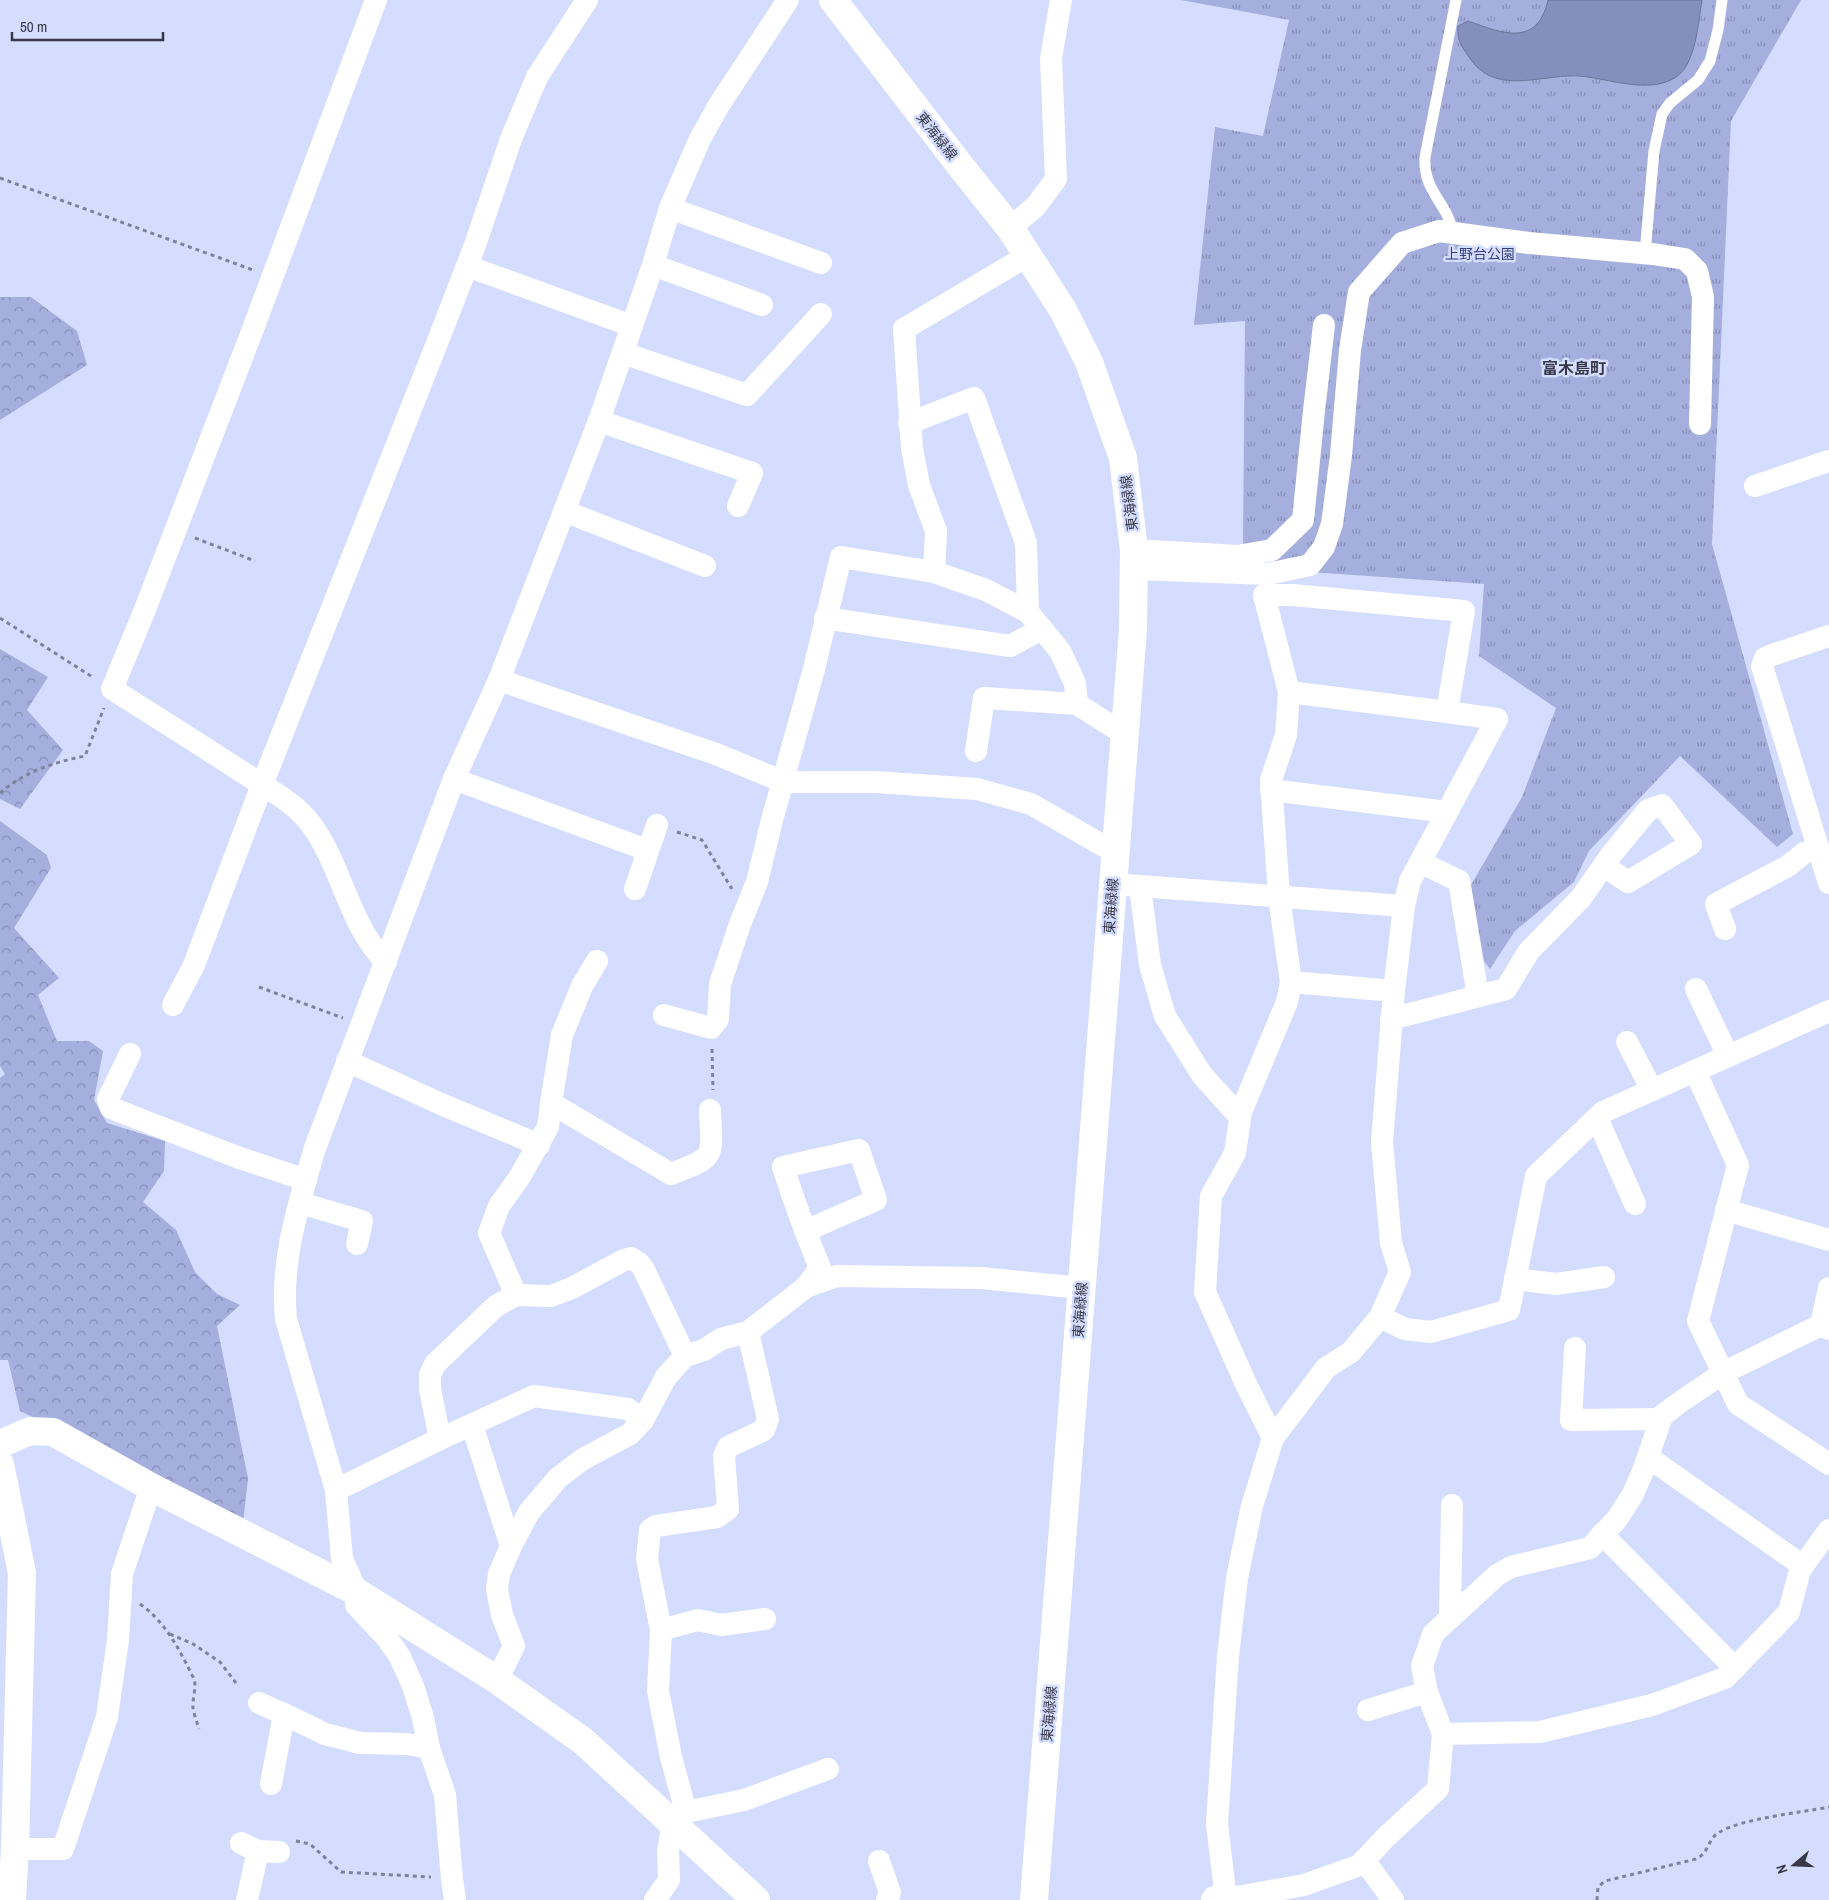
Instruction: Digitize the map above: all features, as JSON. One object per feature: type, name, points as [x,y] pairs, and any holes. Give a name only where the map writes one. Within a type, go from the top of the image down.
[{"type":"main road","name":"東海緑線","points":[[833,0],[1010,228],[1063,310],[1089,362],[1103,397],[1123,458],[1135,559],[1132,629],[1113,884],[1034,1900]]},
{"type":"main road","points":[[0,1444],[30,1432],[54,1432],[150,1487],[357,1592],[497,1680],[583,1741],[679,1817],[756,1900]]},
{"type":"main road","points":[[0,1464],[22,1573],[12,1900]]},
{"type":"street","points":[[376,0],[273,277],[112,689],[290,802],[309,821],[325,845],[368,940],[375,952],[386,962]]},
{"type":"street","points":[[173,1006],[194,965],[262,785],[467,266],[511,140],[537,77],[587,0]]},
{"type":"street","points":[[454,1889],[445,1796],[428,1748],[423,1718],[413,1686],[400,1657],[356,1604],[357,1592],[342,1559],[336,1490],[286,1319],[283,1295],[289,1253],[315,1148],[454,779],[499,680],[599,421],[653,265],[670,208],[700,139],[718,106],[788,0]]},
{"type":"street","points":[[1010,228],[1036,206],[1056,179],[1051,58],[1061,0]]},
{"type":"street","points":[[670,208],[821,263]]},
{"type":"street","points":[[1135,559],[1268,574],[1310,565],[1324,547],[1332,524],[1342,455],[1350,350],[1359,292],[1402,243],[1439,231],[1685,259],[1698,271],[1702,290],[1704,315],[1700,424]]},
{"type":"street","points":[[934,572],[936,531],[919,485],[909,422],[904,329],[1027,256]]},
{"type":"street","points":[[653,265],[762,305]]},
{"type":"street","points":[[467,266],[632,326]]},
{"type":"street","points":[[623,353],[747,395],[821,314]]},
{"type":"street","points":[[1135,559],[1237,556],[1272,550],[1303,520],[1324,325]]},
{"type":"street","points":[[909,422],[974,398],[1026,543],[1028,612]]},
{"type":"street","points":[[599,421],[752,474],[738,506]]},
{"type":"street","points":[[1755,486],[1829,461]]},
{"type":"street","points":[[564,511],[705,566]]},
{"type":"street","points":[[664,1015],[711,1028],[718,1019],[720,984],[757,882],[841,556],[934,572],[986,590],[1028,612],[1060,651],[1075,683],[1077,704]]},
{"type":"street","points":[[1273,1438],[1246,1384],[1205,1292],[1211,1196],[1235,1153],[1240,1117],[1255,1076],[1287,1002],[1291,982],[1279,898],[1271,790],[1271,780],[1286,735],[1289,692],[1264,595],[1464,611],[1448,712]]},
{"type":"street","points":[[825,618],[1010,646],[1042,629]]},
{"type":"street","points":[[1829,636],[1765,658],[1762,666],[1820,836],[1829,884]]},
{"type":"street","points":[[499,680],[716,754],[784,782],[875,782],[977,789],[1031,804],[1114,852]]},
{"type":"street","points":[[1289,692],[1497,719],[1410,881],[1404,906],[1391,1019],[1382,1142],[1391,1243],[1400,1272],[1380,1317],[1351,1352],[1326,1368],[1273,1438],[1250,1515],[1237,1578],[1228,1656],[1217,1824],[1223,1900],[1304,1885],[1360,1865],[1385,1838],[1438,1789],[1443,1734],[1427,1692],[1422,1666],[1433,1634],[1497,1575],[1510,1566],[1590,1548],[1617,1519],[1632,1496],[1662,1416],[1723,1373],[1825,1327],[1829,1288]]},
{"type":"street","points":[[976,751],[984,698],[1077,704],[1124,734]]},
{"type":"street","points":[[454,779],[647,850]]},
{"type":"street","points":[[1271,790],[1447,812]]},
{"type":"street","points":[[635,889],[657,825]]},
{"type":"street","points":[[1725,928],[1716,904],[1788,866],[1820,836]]},
{"type":"street","points":[[1420,862],[1459,881],[1478,996]]},
{"type":"street","points":[[1391,1019],[1506,989],[1529,951],[1581,898],[1604,866]]},
{"type":"street","points":[[1113,884],[1404,906]]},
{"type":"street","points":[[1140,887],[1150,965],[1165,1016],[1202,1075],[1240,1117]]},
{"type":"street","points":[[516,1295],[489,1233],[499,1206],[519,1178],[548,1127],[562,1036],[582,986],[597,961]]},
{"type":"street","points":[[1291,982],[1394,991]]},
{"type":"street","points":[[1696,989],[1728,1056]]},
{"type":"street","points":[[1380,1317],[1405,1329],[1431,1332],[1509,1310],[1536,1176],[1603,1112],[1829,1011]]},
{"type":"street","points":[[1627,1042],[1652,1090]]},
{"type":"street","points":[[130,1054],[108,1099],[111,1108],[237,1157],[306,1180]]},
{"type":"street","points":[[347,1061],[441,1104],[539,1145]]},
{"type":"street","points":[[1696,1071],[1738,1165],[1698,1321],[1738,1404],[1829,1464]]},
{"type":"street","points":[[551,1102],[671,1174],[703,1162],[712,1149],[710,1110]]},
{"type":"street","points":[[1597,1118],[1635,1204]]},
{"type":"street","points":[[300,1203],[362,1221],[357,1244]]},
{"type":"street","points":[[1726,1210],[1829,1240]]},
{"type":"street","points":[[497,1680],[514,1646],[502,1614],[497,1589],[499,1574],[529,1512],[558,1478],[583,1459],[630,1434],[643,1420],[666,1377],[685,1356],[704,1350],[721,1339],[748,1332],[806,1287],[820,1268],[805,1231]]},
{"type":"street","points":[[440,1439],[430,1389],[430,1375],[436,1364],[496,1306],[516,1295],[551,1296],[572,1288],[631,1258],[643,1268],[685,1356]]},
{"type":"street","points":[[806,1287],[837,1276],[981,1278],[1081,1288]]},
{"type":"street","points":[[1515,1279],[1556,1284],[1604,1277]]},
{"type":"street","points":[[655,1900],[669,1880],[668,1851],[679,1817],[658,1691],[661,1630],[647,1559],[650,1530],[656,1526],[717,1517],[728,1509],[724,1456],[728,1447],[764,1430],[768,1419],[748,1332]]},
{"type":"street","points":[[1575,1348],[1571,1420],[1662,1419]]},
{"type":"street","points":[[336,1490],[534,1396],[628,1409],[643,1420]]},
{"type":"street","points":[[472,1425],[511,1546]]},
{"type":"street","points":[[1648,1457],[1803,1566]]},
{"type":"street","points":[[15,1849],[63,1849],[107,1717],[118,1640],[122,1574],[150,1487]]},
{"type":"street","points":[[1450,1618],[1452,1505]]},
{"type":"street","points":[[1443,1734],[1540,1732],[1652,1705],[1725,1678],[1789,1612],[1800,1570],[1829,1530]]},
{"type":"street","points":[[1602,1534],[1735,1668]]},
{"type":"street","points":[[661,1630],[698,1620],[721,1625],[765,1619]]},
{"type":"street","points":[[1368,1710],[1427,1692]]},
{"type":"street","points":[[259,1703],[326,1734],[360,1743],[406,1744],[428,1748]]},
{"type":"street","points":[[272,1784],[284,1714]]},
{"type":"street","points":[[679,1817],[744,1800],[828,1769]]},
{"type":"street","points":[[247,1900],[259,1849]]},
{"type":"street","points":[[1364,1860],[1393,1900]]},
{"type":"street","points":[[879,1861],[890,1894],[887,1900]]},
{"type":"lane","points":[[1452,233],[1451,222],[1428,183],[1424,167],[1426,147],[1456,0]]},
{"type":"lane","points":[[1645,253],[1654,151],[1662,114],[1670,103],[1698,80],[1710,61],[1718,30],[1722,0]]},
{"type":"path","points":[[0,178],[273,277]]},
{"type":"path","points":[[175,531],[255,561]]},
{"type":"path","points":[[0,618],[112,689],[85,756],[43,767],[19,780],[0,794]]},
{"type":"path","points":[[657,825],[702,840],[745,911]]},
{"type":"path","points":[[259,987],[362,1025]]},
{"type":"path","points":[[710,1110],[714,1101],[711,1028]]},
{"type":"path","points":[[120,1599],[144,1606],[170,1634],[196,1684],[193,1691],[193,1708],[199,1729]]},
{"type":"path","points":[[170,1634],[193,1644],[220,1662],[236,1683]]},
{"type":"path","points":[[1597,1900],[1598,1887],[1605,1881],[1702,1856],[1717,1833],[1746,1822],[1829,1808]]},
{"type":"path","points":[[259,1849],[282,1846],[298,1841],[310,1844],[341,1872],[454,1889]]},
{"type":"green space","name":"上野台公園","points":[[1181,0],[1801,0],[1731,121],[1712,544],[1793,834],[1777,847],[1680,756],[1589,851],[1574,882],[1515,931],[1490,969],[1484,961],[1471,885],[1522,797],[1556,708],[1479,656],[1484,584],[1295,571],[1243,544],[1245,321],[1194,325],[1215,127],[1263,136],[1289,20]]},
{"type":"green space","points":[[0,297],[31,297],[77,331],[87,365],[0,420]]},
{"type":"green space","points":[[0,649],[48,677],[27,710],[63,750],[20,809],[0,799]]},
{"type":"green space","points":[[0,821],[47,855],[51,868],[14,928],[59,978],[38,995],[57,1041],[89,1041],[103,1051],[94,1100],[107,1123],[165,1141],[164,1171],[143,1202],[176,1230],[195,1272],[217,1294],[240,1305],[217,1326],[248,1478],[243,1523],[20,1411],[8,1360],[0,1360],[0,1078],[5,1074],[0,1066]]},
{"type":"shaded area","points":[[1548,0],[1702,0],[1695,42],[1688,63],[1676,77],[1654,85],[1628,84],[1579,76],[1519,81],[1505,80],[1492,77],[1480,69],[1462,46],[1458,35],[1458,26],[1468,21],[1493,30],[1517,33],[1527,31],[1536,25],[1543,15]]},
{"type":"district","name":"富木島町","points":[[1574,368]]}]
